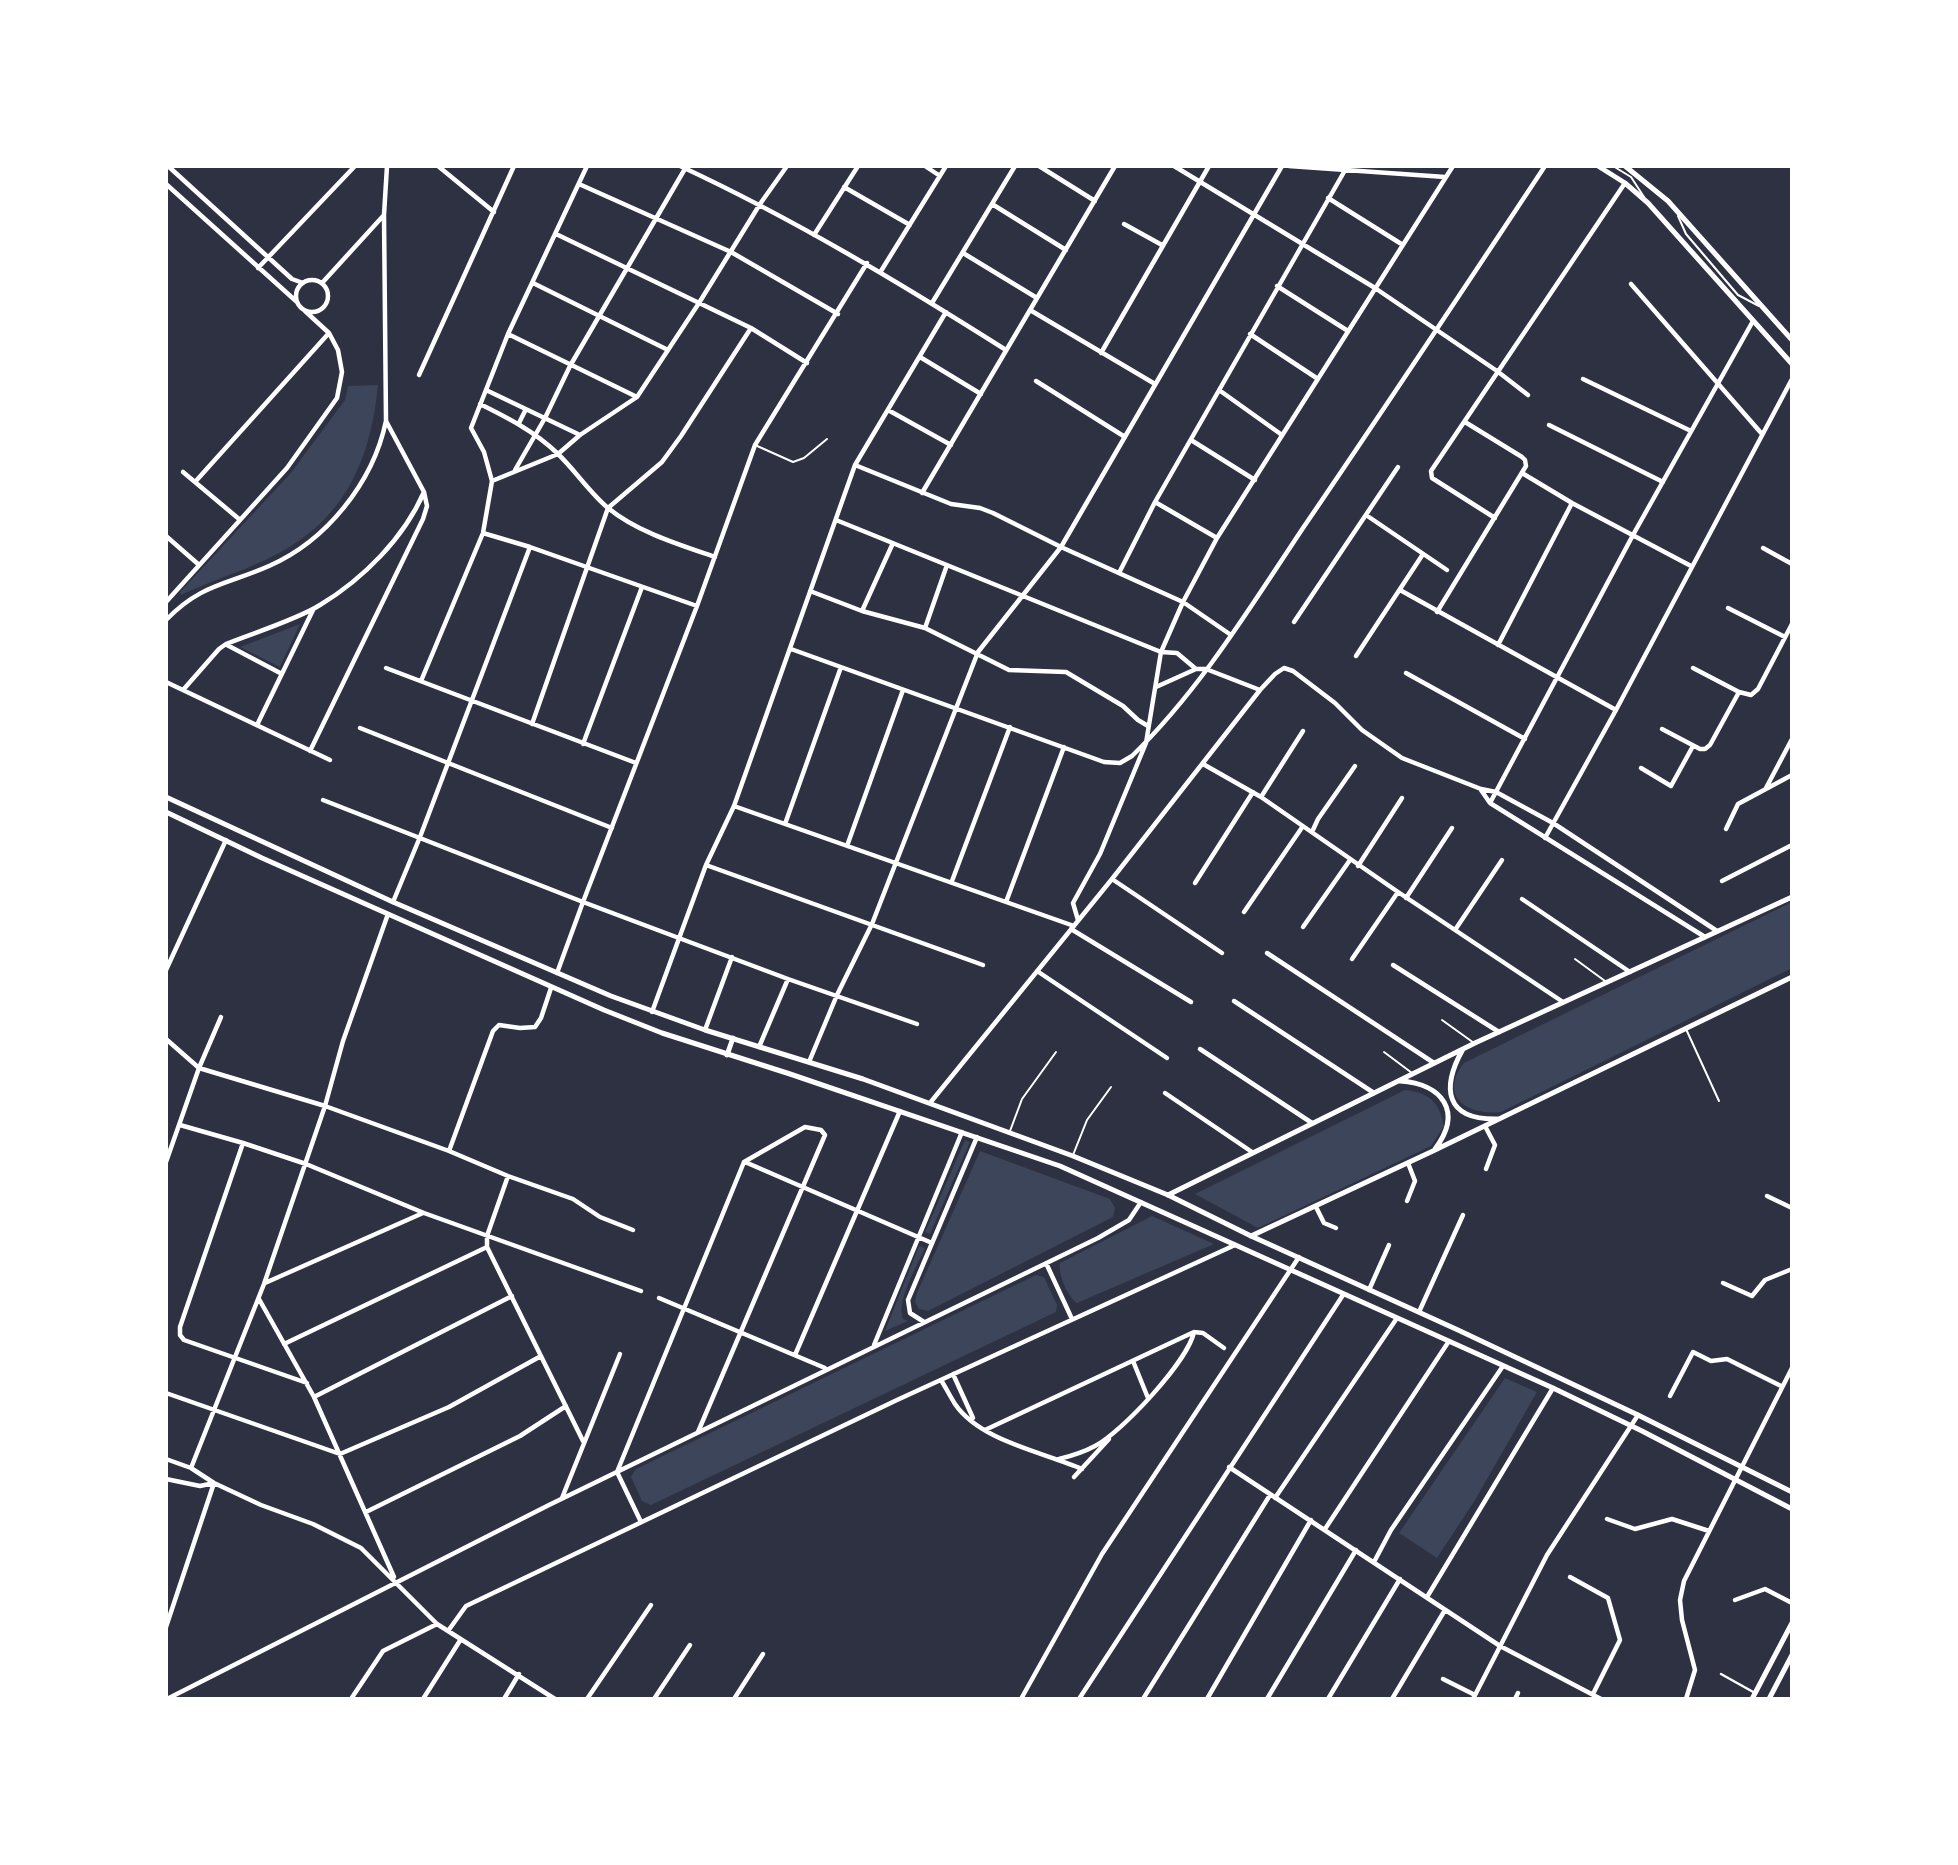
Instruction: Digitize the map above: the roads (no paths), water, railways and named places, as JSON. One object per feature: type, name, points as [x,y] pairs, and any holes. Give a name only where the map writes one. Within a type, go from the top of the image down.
[{"type":"main road","points":[[1598,166],[1625,183],[1648,203],[1792,363]]},
{"type":"main road","points":[[1625,166],[1675,208],[1792,340]]},
{"type":"main road","points":[[166,797],[393,902],[557,974],[652,1012],[930,1103],[1073,1156],[1168,1195],[1251,1237],[1638,1415],[1792,1492]]},
{"type":"main road","points":[[166,812],[551,988],[662,1033],[1060,1166],[1553,1388],[1792,1509]]},
{"type":"main road","points":[[1168,1195],[1475,1043],[1792,897]]},
{"type":"main road","points":[[1251,1237],[1792,976]]},
{"type":"main road","points":[[727,1055],[733,1038]]},
{"type":"main road","points":[[1463,1049],[1450,1079],[1452,1099],[1471,1115],[1500,1119]]},
{"type":"main road","points":[[1399,1081],[1427,1086],[1446,1104],[1449,1115],[1447,1128],[1433,1151]]},
{"type":"main road","points":[[1754,1696],[1792,1623]]},
{"type":"main road","points":[[1769,1699],[1792,1655]]},
{"type":"street","points":[[168,166],[292,279],[303,283]]},
{"type":"street","points":[[258,268],[355,166]]},
{"type":"street","points":[[166,620],[183,603],[206,588],[270,566],[299,550],[334,521],[381,444],[386,421],[384,215],[387,166]]},
{"type":"street","points":[[438,166],[495,212]]},
{"type":"street","points":[[419,375],[514,166]]},
{"type":"street","points":[[421,681],[483,533],[492,481],[484,452],[471,428],[508,334],[587,166]]},
{"type":"street","points":[[492,481],[558,454],[580,435],[637,397],[787,166]]},
{"type":"street","points":[[814,235],[858,166]]},
{"type":"street","points":[[925,166],[940,176]]},
{"type":"street","points":[[881,271],[946,166]]},
{"type":"street","points":[[932,303],[1015,166]]},
{"type":"street","points":[[1039,166],[1094,201]]},
{"type":"street","points":[[922,493],[1115,166]]},
{"type":"street","points":[[1174,166],[1375,288],[1528,395]]},
{"type":"street","points":[[1101,353],[1209,166]]},
{"type":"street","points":[[809,1062],[837,995],[872,924],[978,654],[1061,547],[1282,166]]},
{"type":"street","points":[[1289,166],[1343,172],[1446,177]]},
{"type":"street","points":[[1078,920],[1073,903],[1100,855],[1146,743],[1161,652],[1183,602],[1217,538],[1453,166]]},
{"type":"street","points":[[791,649],[1104,761],[1121,763],[1146,743],[1189,693],[1231,635],[1545,166]]},
{"type":"street","points":[[516,470],[570,366],[684,167],[760,204],[867,263],[1006,350]]},
{"type":"street","points":[[1119,573],[1155,502],[1343,172]]},
{"type":"street","points":[[1495,518],[1430,475],[1625,183]]},
{"type":"street","points":[[166,184],[329,333],[338,349],[342,372],[337,398],[287,468],[166,602]]},
{"type":"street","points":[[579,184],[731,252],[838,314]]},
{"type":"street","points":[[844,187],[910,225]]},
{"type":"street","points":[[1328,198],[1403,246]]},
{"type":"street","points":[[992,204],[1066,250]]},
{"type":"street","points":[[322,283],[384,215]]},
{"type":"street","points":[[1124,224],[1162,245]]},
{"type":"street","points":[[556,234],[751,328],[807,363]]},
{"type":"street","points":[[962,253],[1037,298]]},
{"type":"street","points":[[557,974],[697,606],[755,445],[867,263]]},
{"type":"street","points":[[297,302],[297,292],[303,283],[312,280],[322,283],[328,293],[326,304],[317,312],[305,311]]},
{"type":"street","points":[[533,282],[668,350]]},
{"type":"street","points":[[1631,284],[1762,434]]},
{"type":"street","points":[[1278,286],[1348,331]]},
{"type":"street","points":[[1030,310],[1155,384]]},
{"type":"street","points":[[652,1012],[706,866],[734,806],[855,466],[946,312]]},
{"type":"street","points":[[1490,803],[1633,534],[1754,321]]},
{"type":"street","points":[[532,724],[608,508],[662,462],[751,328]]},
{"type":"street","points":[[195,482],[329,333]]},
{"type":"street","points":[[508,334],[637,397]]},
{"type":"street","points":[[1250,334],[1318,379]]},
{"type":"street","points":[[920,357],[981,394]]},
{"type":"street","points":[[1583,379],[1691,431]]},
{"type":"street","points":[[1545,838],[1792,379]]},
{"type":"street","points":[[1035,381],[1125,436]]},
{"type":"street","points":[[486,390],[580,435]]},
{"type":"street","points":[[1219,390],[1282,435]]},
{"type":"street","points":[[480,404],[519,423],[536,435],[558,454],[608,508],[655,536],[715,557]]},
{"type":"street","points":[[519,423],[526,409]]},
{"type":"street","points":[[888,410],[951,445]]},
{"type":"street","points":[[310,751],[423,519],[426,506],[424,492],[386,421]]},
{"type":"street","points":[[1437,612],[1526,466],[1525,460],[1465,422]]},
{"type":"street","points":[[1549,425],[1663,482]]},
{"type":"street","points":[[1191,440],[1255,480]]},
{"type":"street","points":[[855,466],[951,504],[980,508],[993,513],[1183,602],[1231,635]]},
{"type":"street","points":[[1294,622],[1398,467]]},
{"type":"street","points":[[183,471],[239,519]]},
{"type":"street","points":[[1522,473],[1691,566]]},
{"type":"street","points":[[183,690],[226,644],[314,609],[363,573],[416,510],[424,492]]},
{"type":"street","points":[[1155,502],[1217,538]]},
{"type":"street","points":[[1498,645],[1573,503]]},
{"type":"street","points":[[1366,514],[1447,570]]},
{"type":"street","points":[[836,520],[1161,652],[1177,653],[1196,669]]},
{"type":"street","points":[[483,533],[697,606]]},
{"type":"street","points":[[166,536],[198,564]]},
{"type":"street","points":[[862,611],[893,543]]},
{"type":"street","points":[[393,902],[530,547]]},
{"type":"street","points":[[1763,548],[1792,564]]},
{"type":"street","points":[[1356,656],[1423,554]]},
{"type":"street","points":[[925,628],[947,565]]},
{"type":"street","points":[[583,744],[642,587]]},
{"type":"street","points":[[1400,590],[1616,710]]},
{"type":"street","points":[[810,591],[862,611],[925,628],[1009,670],[1066,672],[1124,706],[1148,726]]},
{"type":"street","points":[[1728,608],[1785,637]]},
{"type":"street","points":[[257,725],[314,609]]},
{"type":"street","points":[[1693,668],[1739,692],[1751,695],[1758,689],[1792,624]]},
{"type":"street","points":[[226,644],[282,674]]},
{"type":"street","points":[[785,824],[841,667]]},
{"type":"street","points":[[386,668],[636,764]]},
{"type":"street","points":[[930,1103],[1112,879],[1260,690],[1284,668],[1293,671],[1335,704],[1362,730],[1402,758],[1481,789],[1496,792],[1553,823],[1718,932]]},
{"type":"street","points":[[1156,687],[1196,669],[1206,669],[1260,690]]},
{"type":"street","points":[[1406,673],[1525,739]]},
{"type":"street","points":[[166,682],[330,760]]},
{"type":"street","points":[[847,846],[903,690]]},
{"type":"street","points":[[1662,729],[1702,749],[1710,745],[1739,692]]},
{"type":"street","points":[[952,881],[1010,727]]},
{"type":"street","points":[[360,728],[612,828]]},
{"type":"street","points":[[1261,797],[1303,731]]},
{"type":"street","points":[[1766,788],[1792,739]]},
{"type":"street","points":[[1641,768],[1671,786],[1693,746]]},
{"type":"street","points":[[1006,902],[1064,747]]},
{"type":"street","points":[[1203,764],[1261,797],[1358,866],[1563,1002]]},
{"type":"street","points":[[1312,832],[1354,766]]},
{"type":"street","points":[[1726,829],[1738,804],[1792,775]]},
{"type":"street","points":[[1481,789],[1490,803],[1705,937]]},
{"type":"street","points":[[1195,883],[1252,792]]},
{"type":"street","points":[[1358,866],[1402,798]]},
{"type":"street","points":[[323,800],[583,902],[917,1024]]},
{"type":"street","points":[[734,806],[952,881],[1072,928],[1191,1002]]},
{"type":"street","points":[[1244,912],[1303,826]]},
{"type":"street","points":[[1406,898],[1452,828]]},
{"type":"street","points":[[166,970],[226,841]]},
{"type":"street","points":[[1722,880],[1792,845]]},
{"type":"street","points":[[1303,927],[1350,860]]},
{"type":"street","points":[[1455,930],[1502,860]]},
{"type":"street","points":[[706,866],[983,965]]},
{"type":"street","points":[[1112,879],[1222,953]]},
{"type":"street","points":[[1352,960],[1398,892]]},
{"type":"street","points":[[1522,900],[1630,972]]},
{"type":"street","points":[[191,1468],[264,1284],[326,1106],[343,1041],[388,914]]},
{"type":"street","points":[[1267,953],[1434,1063]]},
{"type":"street","points":[[705,1030],[732,957]]},
{"type":"street","points":[[1393,965],[1500,1033]]},
{"type":"street","points":[[1037,971],[1167,1058]]},
{"type":"street","points":[[759,1047],[788,979]]},
{"type":"street","points":[[449,1151],[493,1031],[499,1025],[535,1027],[541,1018],[551,988]]},
{"type":"street","points":[[1234,1001],[1374,1093]]},
{"type":"street","points":[[166,1162],[199,1068],[221,1017]]},
{"type":"street","points":[[166,1038],[199,1068],[326,1106],[449,1151],[573,1199],[600,1217],[633,1230]]},
{"type":"street","points":[[1200,1049],[1313,1124]]},
{"type":"street","points":[[1165,1093],[1252,1152]]},
{"type":"street","points":[[795,1356],[900,1111]]},
{"type":"street","points":[[180,1125],[306,1164],[424,1213],[641,1291]]},
{"type":"street","points":[[1485,1126],[1495,1145],[1486,1169]]},
{"type":"street","points":[[641,1522],[617,1472],[744,1162],[805,1127],[821,1130],[825,1135],[698,1432]]},
{"type":"street","points":[[873,1346],[962,1132]]},
{"type":"street","points":[[925,1322],[910,1313],[908,1300],[977,1137]]},
{"type":"street","points":[[243,1143],[180,1327],[180,1335],[184,1340],[234,1359],[307,1383]]},
{"type":"street","points":[[744,1162],[932,1243]]},
{"type":"street","points":[[1407,1201],[1415,1181],[1408,1163]]},
{"type":"street","points":[[508,1176],[487,1236],[487,1247],[584,1443]]},
{"type":"street","points":[[1767,1196],[1792,1208]]},
{"type":"street","points":[[167,1699],[561,1499],[1046,1263],[1129,1220],[1141,1202]]},
{"type":"street","points":[[1316,1207],[1324,1223],[1336,1228]]},
{"type":"street","points":[[264,1284],[424,1213]]},
{"type":"street","points":[[1419,1312],[1463,1215]]},
{"type":"street","points":[[448,1631],[466,1606],[953,1374],[1235,1245]]},
{"type":"street","points":[[1370,1290],[1389,1245]]},
{"type":"street","points":[[285,1345],[487,1247]]},
{"type":"street","points":[[1021,1699],[1102,1554],[1299,1257]]},
{"type":"street","points":[[1046,1263],[1072,1319]]},
{"type":"street","points":[[1723,1283],[1752,1296],[1765,1280],[1792,1269]]},
{"type":"street","points":[[1079,1699],[1343,1295]]},
{"type":"street","points":[[314,1397],[512,1296]]},
{"type":"street","points":[[659,1298],[826,1369]]},
{"type":"street","points":[[258,1299],[314,1397],[396,1581]]},
{"type":"street","points":[[1143,1699],[1272,1496],[1397,1318]]},
{"type":"street","points":[[985,1430],[1195,1332],[1203,1333],[1224,1348]]},
{"type":"street","points":[[1074,1477],[1170,1374],[1195,1332]]},
{"type":"street","points":[[1325,1529],[1449,1341]]},
{"type":"street","points":[[1670,1396],[1693,1352],[1711,1361],[1727,1359],[1781,1386]]},
{"type":"street","points":[[561,1499],[620,1354]]},
{"type":"street","points":[[166,1392],[340,1454],[449,1406],[541,1356]]},
{"type":"street","points":[[1133,1361],[1148,1398]]},
{"type":"street","points":[[1374,1562],[1391,1530],[1503,1366]]},
{"type":"street","points":[[1686,1699],[1695,1670],[1682,1620],[1680,1600],[1684,1581],[1792,1368]]},
{"type":"street","points":[[953,1374],[974,1422]]},
{"type":"street","points":[[942,1380],[956,1406],[985,1430],[1003,1440],[1082,1469]]},
{"type":"street","points":[[1427,1597],[1553,1388]]},
{"type":"street","points":[[366,1512],[520,1436],[566,1406]]},
{"type":"street","points":[[1443,1679],[1474,1697],[1547,1555],[1638,1415]]},
{"type":"street","points":[[1059,1459],[1096,1445],[1115,1432]]},
{"type":"street","points":[[166,1458],[191,1468],[214,1483],[261,1505],[313,1524],[355,1544],[396,1581],[436,1624],[555,1699]]},
{"type":"street","points":[[1229,1467],[1500,1646],[1601,1699]]},
{"type":"street","points":[[166,1479],[200,1486],[214,1483]]},
{"type":"street","points":[[166,1627],[214,1483]]},
{"type":"street","points":[[1607,1519],[1635,1529],[1672,1518],[1709,1531]]},
{"type":"street","points":[[1206,1699],[1311,1520]]},
{"type":"street","points":[[1267,1699],[1356,1550]]},
{"type":"street","points":[[1570,1577],[1608,1598],[1618,1629],[1618,1646],[1593,1694]]},
{"type":"street","points":[[1328,1699],[1400,1580]]},
{"type":"street","points":[[1735,1600],[1765,1589],[1792,1603]]},
{"type":"street","points":[[587,1699],[651,1605]]},
{"type":"street","points":[[1392,1699],[1445,1610]]},
{"type":"street","points":[[351,1699],[383,1651],[436,1624]]},
{"type":"street","points":[[424,1699],[461,1639]]},
{"type":"street","points":[[654,1699],[690,1646]]},
{"type":"street","points":[[734,1699],[763,1654]]},
{"type":"street","points":[[504,1699],[519,1674]]},
{"type":"street","points":[[1721,1674],[1754,1696]]},
{"type":"lane","points":[[1613,166],[1631,177],[1648,203]]},
{"type":"lane","points":[[755,445],[793,462],[804,458],[827,439]]},
{"type":"lane","points":[[1575,959],[1606,981]]},
{"type":"lane","points":[[1443,1020],[1475,1043]]},
{"type":"lane","points":[[1686,1029],[1718,1101]]},
{"type":"lane","points":[[1009,1132],[1021,1099],[1056,1052]]},
{"type":"lane","points":[[1384,1052],[1413,1074]]},
{"type":"lane","points":[[1073,1156],[1087,1120],[1111,1087]]}]
